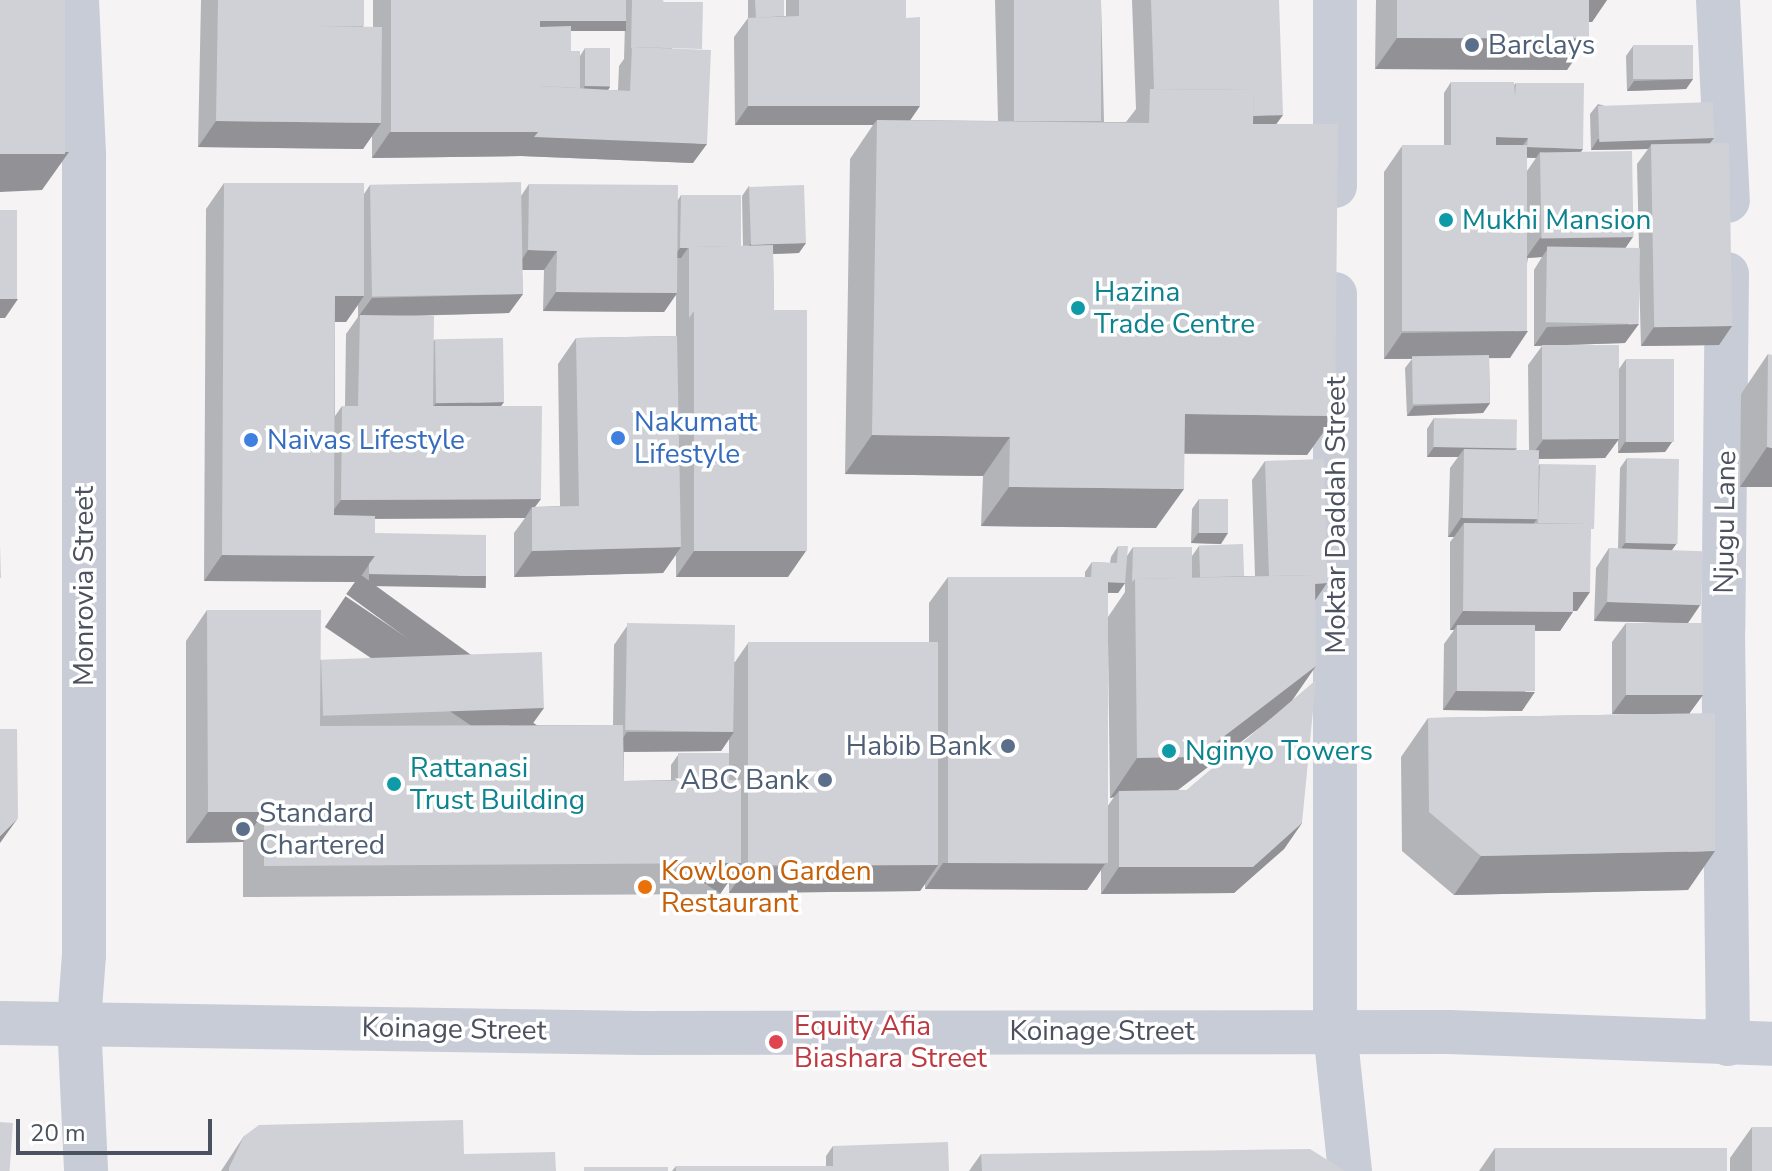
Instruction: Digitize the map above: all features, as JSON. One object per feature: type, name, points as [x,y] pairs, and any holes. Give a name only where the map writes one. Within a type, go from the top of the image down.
[{"type":"street","name":"Monrovia Street","points":[[77,0],[84,300],[84,955],[79,1021],[86,1171]]},
{"type":"street","name":"Moktar Daddah Street","points":[[1335,0],[1335,1031],[1350,1171]]},
{"type":"street","name":"Njugu Lane","points":[[1718,0],[1728,160],[1723,630],[1728,1044]]},
{"type":"street","name":"Koinage Street","points":[[0,1023],[79,1021],[643,1033],[1335,1031],[1772,1044]]},
{"type":"building","points":[[0,0],[65,0],[65,154],[0,154]]},
{"type":"building","points":[[218,0],[318,0],[318,26],[382,27],[381,123],[216,121]]},
{"type":"building","points":[[318,0],[364,0],[364,26],[318,26]]},
{"type":"building","points":[[391,0],[540,0],[540,132],[391,132]]},
{"type":"building","points":[[540,0],[626,0],[626,21],[540,21]]},
{"type":"building","points":[[632,0],[703,2],[702,49],[631,49]]},
{"type":"building","points":[[755,0],[784,0],[784,16],[756,18]]},
{"type":"building","points":[[799,0],[906,0],[906,18],[920,17],[920,106],[748,106],[748,18],[799,16]]},
{"type":"building","points":[[1014,0],[1101,0],[1101,121],[1014,121]]},
{"type":"building","points":[[1151,0],[1279,0],[1283,115],[1253,116],[1254,90],[1154,89]]},
{"type":"building","points":[[1397,0],[1589,0],[1589,38],[1397,38]]},
{"type":"building","points":[[571,26],[571,51],[580,51],[580,88],[539,86],[539,27]]},
{"type":"building","points":[[1633,45],[1693,45],[1693,79],[1633,79]]},
{"type":"building","points":[[632,47],[711,50],[707,144],[534,137],[539,131],[539,86],[630,91]]},
{"type":"building","points":[[585,48],[610,48],[610,86],[585,86]]},
{"type":"building","points":[[1451,82],[1514,82],[1515,96],[1516,83],[1584,83],[1583,149],[1527,147],[1528,138],[1496,137],[1496,145],[1451,146]]},
{"type":"building","name":"Hazina Trade Centre","points":[[1150,89],[1254,90],[1253,124],[1338,124],[1335,416],[1185,414],[1184,489],[1009,487],[1010,437],[872,435],[877,120],[1149,123]]},
{"type":"building","points":[[1713,102],[1714,138],[1599,142],[1598,106]]},
{"type":"building","points":[[1729,143],[1732,326],[1654,327],[1651,144]]},
{"type":"building","name":"Mukhi Mansion","points":[[1402,145],[1527,145],[1527,331],[1402,331]]},
{"type":"building","points":[[1632,151],[1634,237],[1542,239],[1540,153]]},
{"type":"building","points":[[521,182],[523,294],[372,297],[370,185]]},
{"type":"building","points":[[224,183],[364,183],[364,296],[335,296],[334,515],[375,516],[375,556],[222,555]]},
{"type":"building","points":[[529,184],[678,185],[677,293],[556,292],[557,251],[528,250]]},
{"type":"building","points":[[804,185],[806,243],[751,245],[749,187]]},
{"type":"building","points":[[681,195],[741,195],[741,246],[680,248]]},
{"type":"building","points":[[0,210],[17,210],[17,299],[0,299]]},
{"type":"building","points":[[773,245],[774,311],[694,311],[689,318],[689,247]]},
{"type":"building","points":[[1547,246],[1640,248],[1639,324],[1546,322]]},
{"type":"building","points":[[694,310],[807,310],[807,551],[694,551]]},
{"type":"building","points":[[360,315],[434,316],[433,406],[542,406],[541,499],[341,500],[342,406],[358,406]]},
{"type":"building","points":[[677,336],[681,547],[532,551],[532,507],[579,506],[576,338]]},
{"type":"building","points":[[503,338],[504,402],[436,403],[435,339]]},
{"type":"building","points":[[1542,345],[1619,345],[1619,439],[1542,439]]},
{"type":"building","points":[[1768,354],[1772,355],[1772,448],[1767,447]]},
{"type":"building","points":[[1489,355],[1490,403],[1413,404],[1412,356]]},
{"type":"building","points":[[1626,359],[1674,359],[1674,442],[1626,442]]},
{"type":"building","points":[[1434,418],[1517,419],[1516,448],[1433,447]]},
{"type":"building","points":[[1464,449],[1539,450],[1538,519],[1463,518]]},
{"type":"building","points":[[1627,458],[1679,459],[1678,544],[1626,543]]},
{"type":"building","points":[[1324,459],[1327,583],[1315,584],[1315,575],[1269,576],[1265,461]]},
{"type":"building","points":[[1540,464],[1596,465],[1594,529],[1591,529],[1591,524],[1538,523]]},
{"type":"building","points":[[1199,499],[1228,499],[1228,533],[1199,533]]},
{"type":"building","points":[[1464,523],[1591,524],[1590,592],[1573,592],[1573,612],[1463,611]]},
{"type":"building","points":[[375,533],[486,535],[486,576],[369,574],[369,564],[375,556]]},
{"type":"building","points":[[1243,544],[1244,576],[1200,578],[1199,546]]},
{"type":"building","points":[[1118,546],[1128,546],[1125,583],[1091,577],[1092,562],[1117,563]]},
{"type":"building","points":[[1133,547],[1192,547],[1192,578],[1135,579],[1132,582]]},
{"type":"building","points":[[1609,548],[1703,551],[1701,605],[1607,602]]},
{"type":"building","name":"Nginyo Towers","points":[[1315,575],[1316,666],[1197,757],[1137,758],[1135,579]]},
{"type":"building","name":"Habib Bank","points":[[948,577],[1108,577],[1108,863],[948,863]]},
{"type":"building","name":"Rattanasi Trust Building","points":[[207,610],[321,610],[320,726],[623,725],[624,781],[741,780],[741,863],[264,866],[264,812],[208,812]]},
{"type":"building","points":[[627,623],[735,625],[733,732],[625,730]]},
{"type":"building","points":[[1626,623],[1703,623],[1703,695],[1626,695]]},
{"type":"building","points":[[1457,625],[1535,625],[1535,691],[1457,691]]},
{"type":"building","name":"ABC Bank","points":[[748,642],[938,642],[938,865],[748,865]]},
{"type":"building","points":[[542,652],[544,708],[323,716],[321,660]]},
{"type":"building","points":[[1316,680],[1302,823],[1253,867],[1119,867],[1119,791],[1187,790]]},
{"type":"building","points":[[1715,713],[1715,851],[1481,856],[1429,812],[1428,718]]},
{"type":"building","points":[[0,729],[17,729],[18,818],[0,836]]},
{"type":"building","points":[[678,753],[729,753],[729,780],[678,780]]},
{"type":"building","points":[[463,1120],[464,1154],[555,1152],[556,1171],[229,1171],[244,1136],[259,1125]]},
{"type":"building","points":[[0,1122],[13,1123],[10,1171],[0,1171]]},
{"type":"building","points":[[1752,1127],[1772,1127],[1772,1171],[1752,1171]]},
{"type":"building","points":[[948,1142],[949,1171],[934,1171],[934,1166],[833,1166],[833,1146]]},
{"type":"building","points":[[1495,1148],[1727,1148],[1727,1171],[1495,1171]]},
{"type":"building","points":[[1310,1149],[1345,1171],[982,1171],[981,1154]]},
{"type":"building","points":[[676,1166],[934,1166],[934,1171],[676,1171]]},
{"type":"building","points":[[584,1167],[668,1167],[668,1171],[584,1171]]},
{"type":"place","name":"Barclays","points":[[1472,45]]},
{"type":"place","name":"Mukhi Mansion","points":[[1446,220]]},
{"type":"place","name":"Hazina Trade Centre","points":[[1078,308]]},
{"type":"place","name":"Nakumatt Lifestyle","points":[[618,438]]},
{"type":"place","name":"Naivas Lifestyle","points":[[251,440]]},
{"type":"place","name":"Habib Bank","points":[[1008,746]]},
{"type":"place","name":"Nginyo Towers","points":[[1169,751]]},
{"type":"place","name":"ABC Bank","points":[[825,780]]},
{"type":"place","name":"Rattanasi Trust Building","points":[[394,784]]},
{"type":"place","name":"Standard Chartered","points":[[243,829]]},
{"type":"place","name":"Kowloon Garden Restaurant","points":[[645,887]]},
{"type":"place","name":"Equity Afia Biashara Street","points":[[776,1042]]}]
